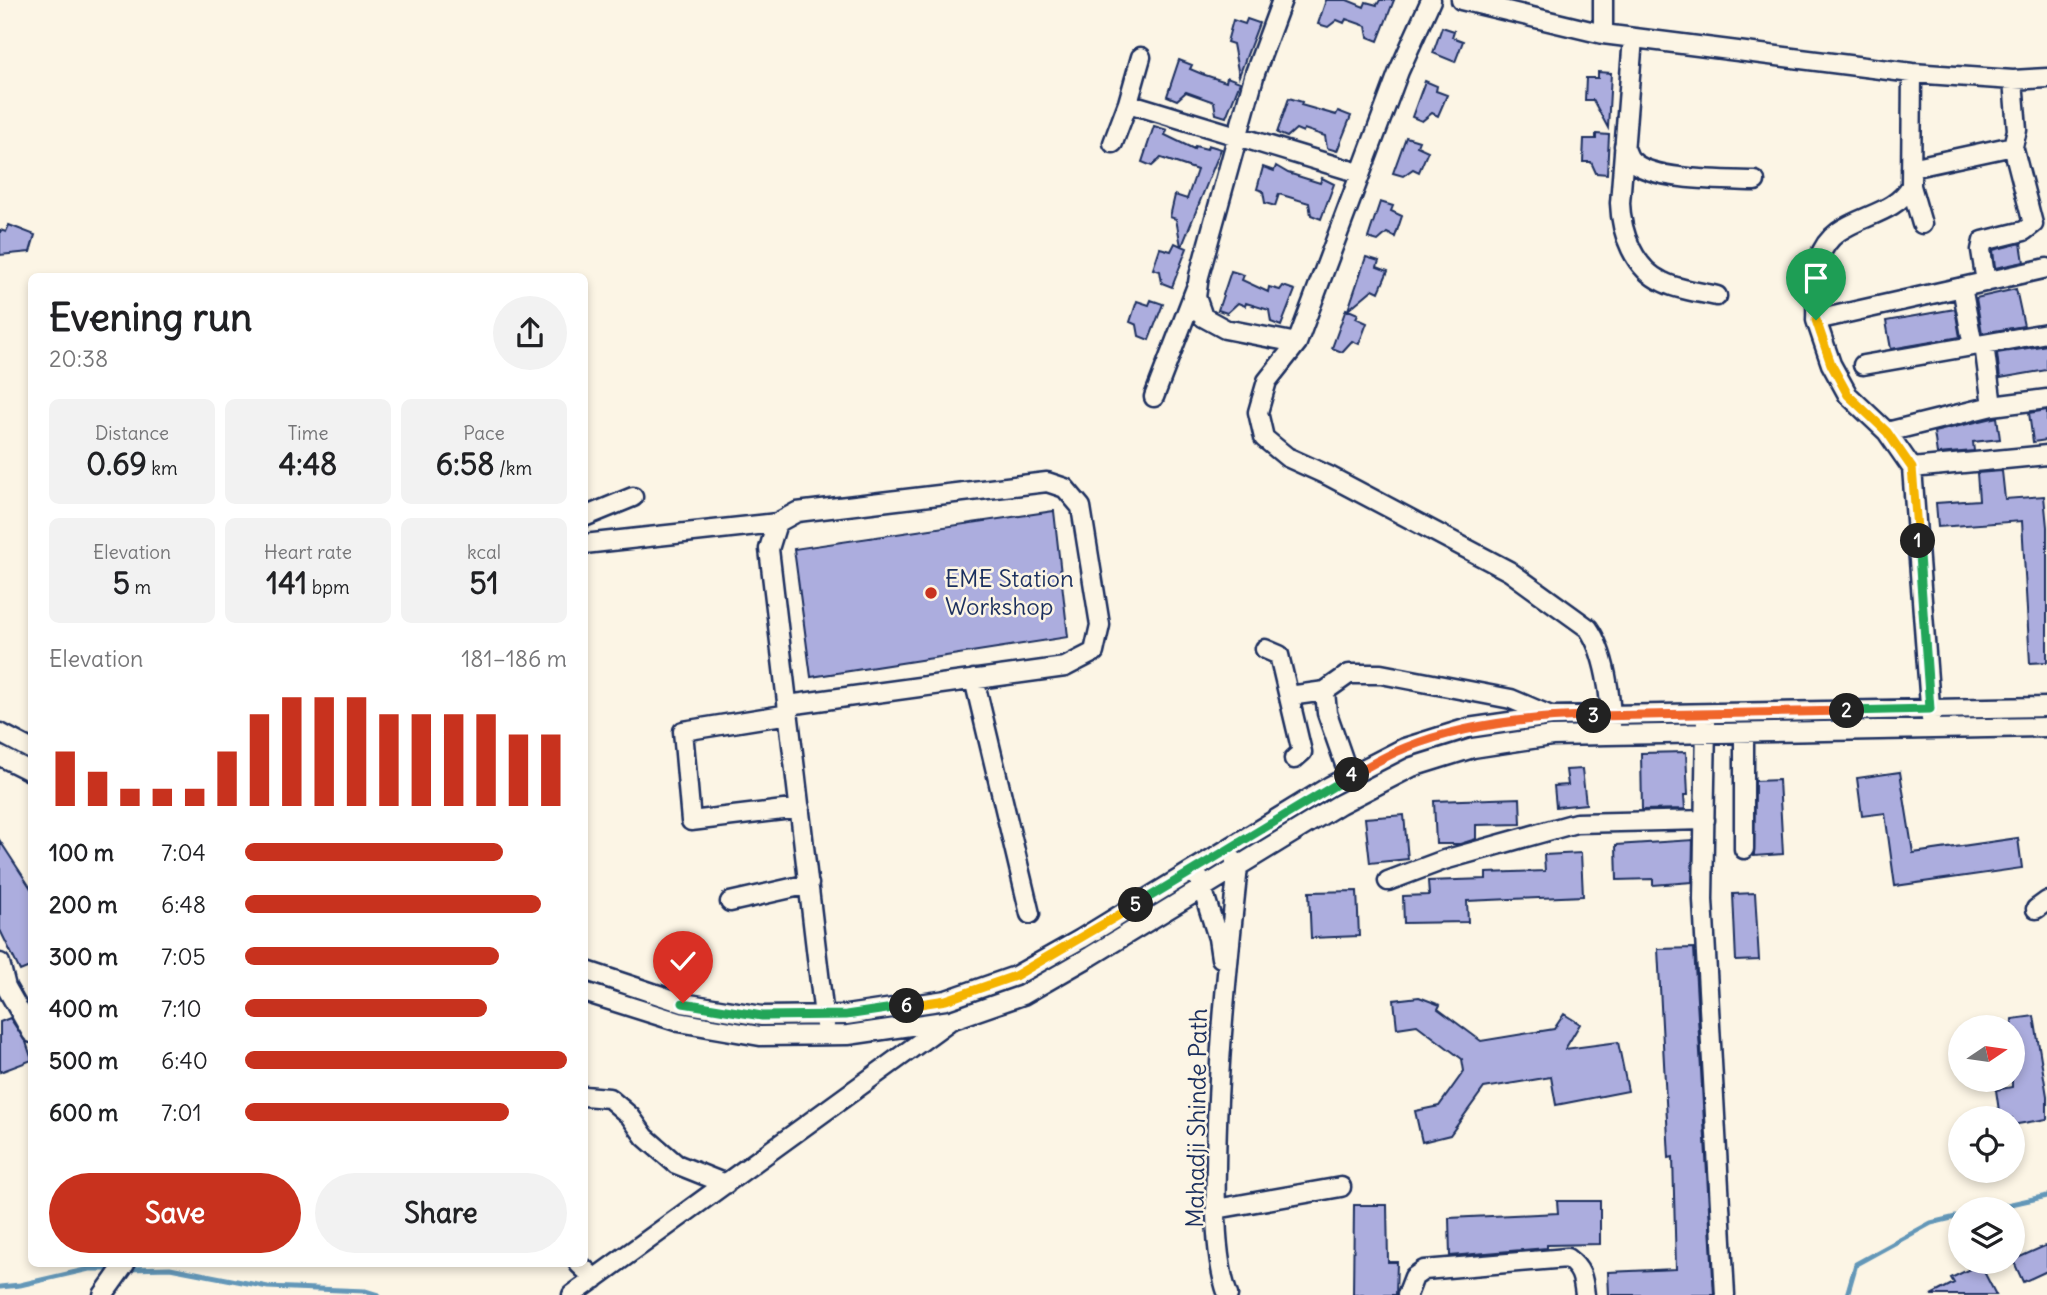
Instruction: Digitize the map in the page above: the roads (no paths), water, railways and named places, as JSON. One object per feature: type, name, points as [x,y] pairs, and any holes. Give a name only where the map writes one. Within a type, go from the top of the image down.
[{"type":"street","points":[[1154,397],[1198,281],[1255,73],[1282,0]]},
{"type":"street","points":[[1431,0],[1399,71],[1359,173],[1297,343],[1267,381],[1258,412],[1264,438],[1287,457],[1509,571],[1572,614],[1588,628],[1599,648],[1611,715],[1611,735]]},
{"type":"street","points":[[1461,0],[1603,34],[1633,38],[1912,73],[2012,80],[2047,78]]},
{"type":"street","points":[[1602,0],[1603,34]]},
{"type":"street","points":[[1633,38],[1620,203],[1621,224],[1631,250],[1645,270],[1663,283],[1717,296]]},
{"type":"street","points":[[1113,143],[1141,57]]},
{"type":"street","points":[[1912,73],[1911,177],[1922,224]]},
{"type":"street","points":[[1986,282],[1981,250],[1983,241],[2024,231],[2033,224],[2013,146],[2017,130],[2012,80]]},
{"type":"street","points":[[1128,103],[1359,173]]},
{"type":"street","points":[[1624,146],[1631,160],[1653,172],[1710,180],[1755,181]]},
{"type":"street","points":[[1911,177],[2013,146]]},
{"type":"street","points":[[1911,177],[1903,199],[1849,224],[1829,239],[1819,261],[1816,320],[1831,364],[1848,395],[1887,432],[1912,468],[1931,729]]},
{"type":"street","points":[[1816,320],[2047,268]]},
{"type":"street","points":[[1198,281],[1196,297],[1203,317],[1225,329],[1297,343]]},
{"type":"street","points":[[1962,287],[1979,345],[1992,406]]},
{"type":"street","points":[[1863,365],[2047,332]]},
{"type":"street","points":[[1887,432],[1992,406],[2047,399]]},
{"type":"street","points":[[1912,468],[2047,455]]},
{"type":"street","points":[[588,544],[777,523],[797,512],[1046,482],[1065,488],[1081,507],[1100,625],[1094,652],[1065,667],[974,679],[788,710],[683,731],[691,821],[800,808]]},
{"type":"street","points":[[588,515],[633,497]]},
{"type":"street","points":[[777,523],[769,549],[826,1035]]},
{"type":"street","points":[[1265,649],[1279,655],[1302,752],[1294,759]]},
{"type":"street","points":[[1289,696],[1325,691],[1349,674],[1381,674],[1511,699],[1551,716]]},
{"type":"street","points":[[974,679],[1030,914]]},
{"type":"street","points":[[1325,691],[1326,713],[1349,776]]},
{"type":"street","points":[[588,971],[683,1003],[762,1016],[846,1015],[946,1000],[1015,976],[1349,776],[1404,748],[1468,728],[1551,716],[2047,707]]},
{"type":"street","points":[[1706,713],[1703,900],[1725,1295]]},
{"type":"street","points":[[588,993],[679,1022],[760,1036],[848,1035],[951,1020],[1023,995],[1340,804],[1412,767],[1473,748],[1552,736],[2047,727]]},
{"type":"street","points":[[0,733],[28,748]]},
{"type":"street","points":[[1744,733],[1744,849]]},
{"type":"street","points":[[0,756],[28,770]]},
{"type":"street","points":[[1388,881],[1444,859],[1576,823],[1705,820]]},
{"type":"street","points":[[1228,849],[1238,867]]},
{"type":"street","name":"Mahadji Shinde Path","points":[[1225,1292],[1216,1209],[1216,1134],[1225,982],[1238,867]]},
{"type":"street","name":"Mahadji Shinde Path","points":[[1195,869],[1218,938],[1225,982]]},
{"type":"street","points":[[730,902],[809,884]]},
{"type":"street","points":[[0,963],[3,989],[28,1027]]},
{"type":"street","points":[[946,1000],[951,1020]]},
{"type":"street","points":[[572,1295],[951,1020]]},
{"type":"street","points":[[588,1096],[609,1098],[630,1116],[645,1137],[676,1164],[726,1184]]},
{"type":"street","points":[[1216,1209],[1341,1187]]},
{"type":"street","points":[[1407,1295],[1414,1277],[1424,1270],[1567,1258],[1583,1275],[1585,1295]]},
{"type":"street","points":[[582,1267],[595,1279]]},
{"type":"street","points":[[103,1295],[121,1270]]},
{"type":"waterway","points":[[2025,1201],[2047,1196]]},
{"type":"waterway","points":[[1847,1295],[1856,1264],[1931,1223],[1948,1219]]},
{"type":"waterway","points":[[127,1269],[170,1268],[268,1287],[365,1291],[378,1295]]},
{"type":"waterway","points":[[0,1287],[89,1269],[117,1269]]},
{"type":"place","name":"EME Station Workshop","points":[[931,593]]}]
